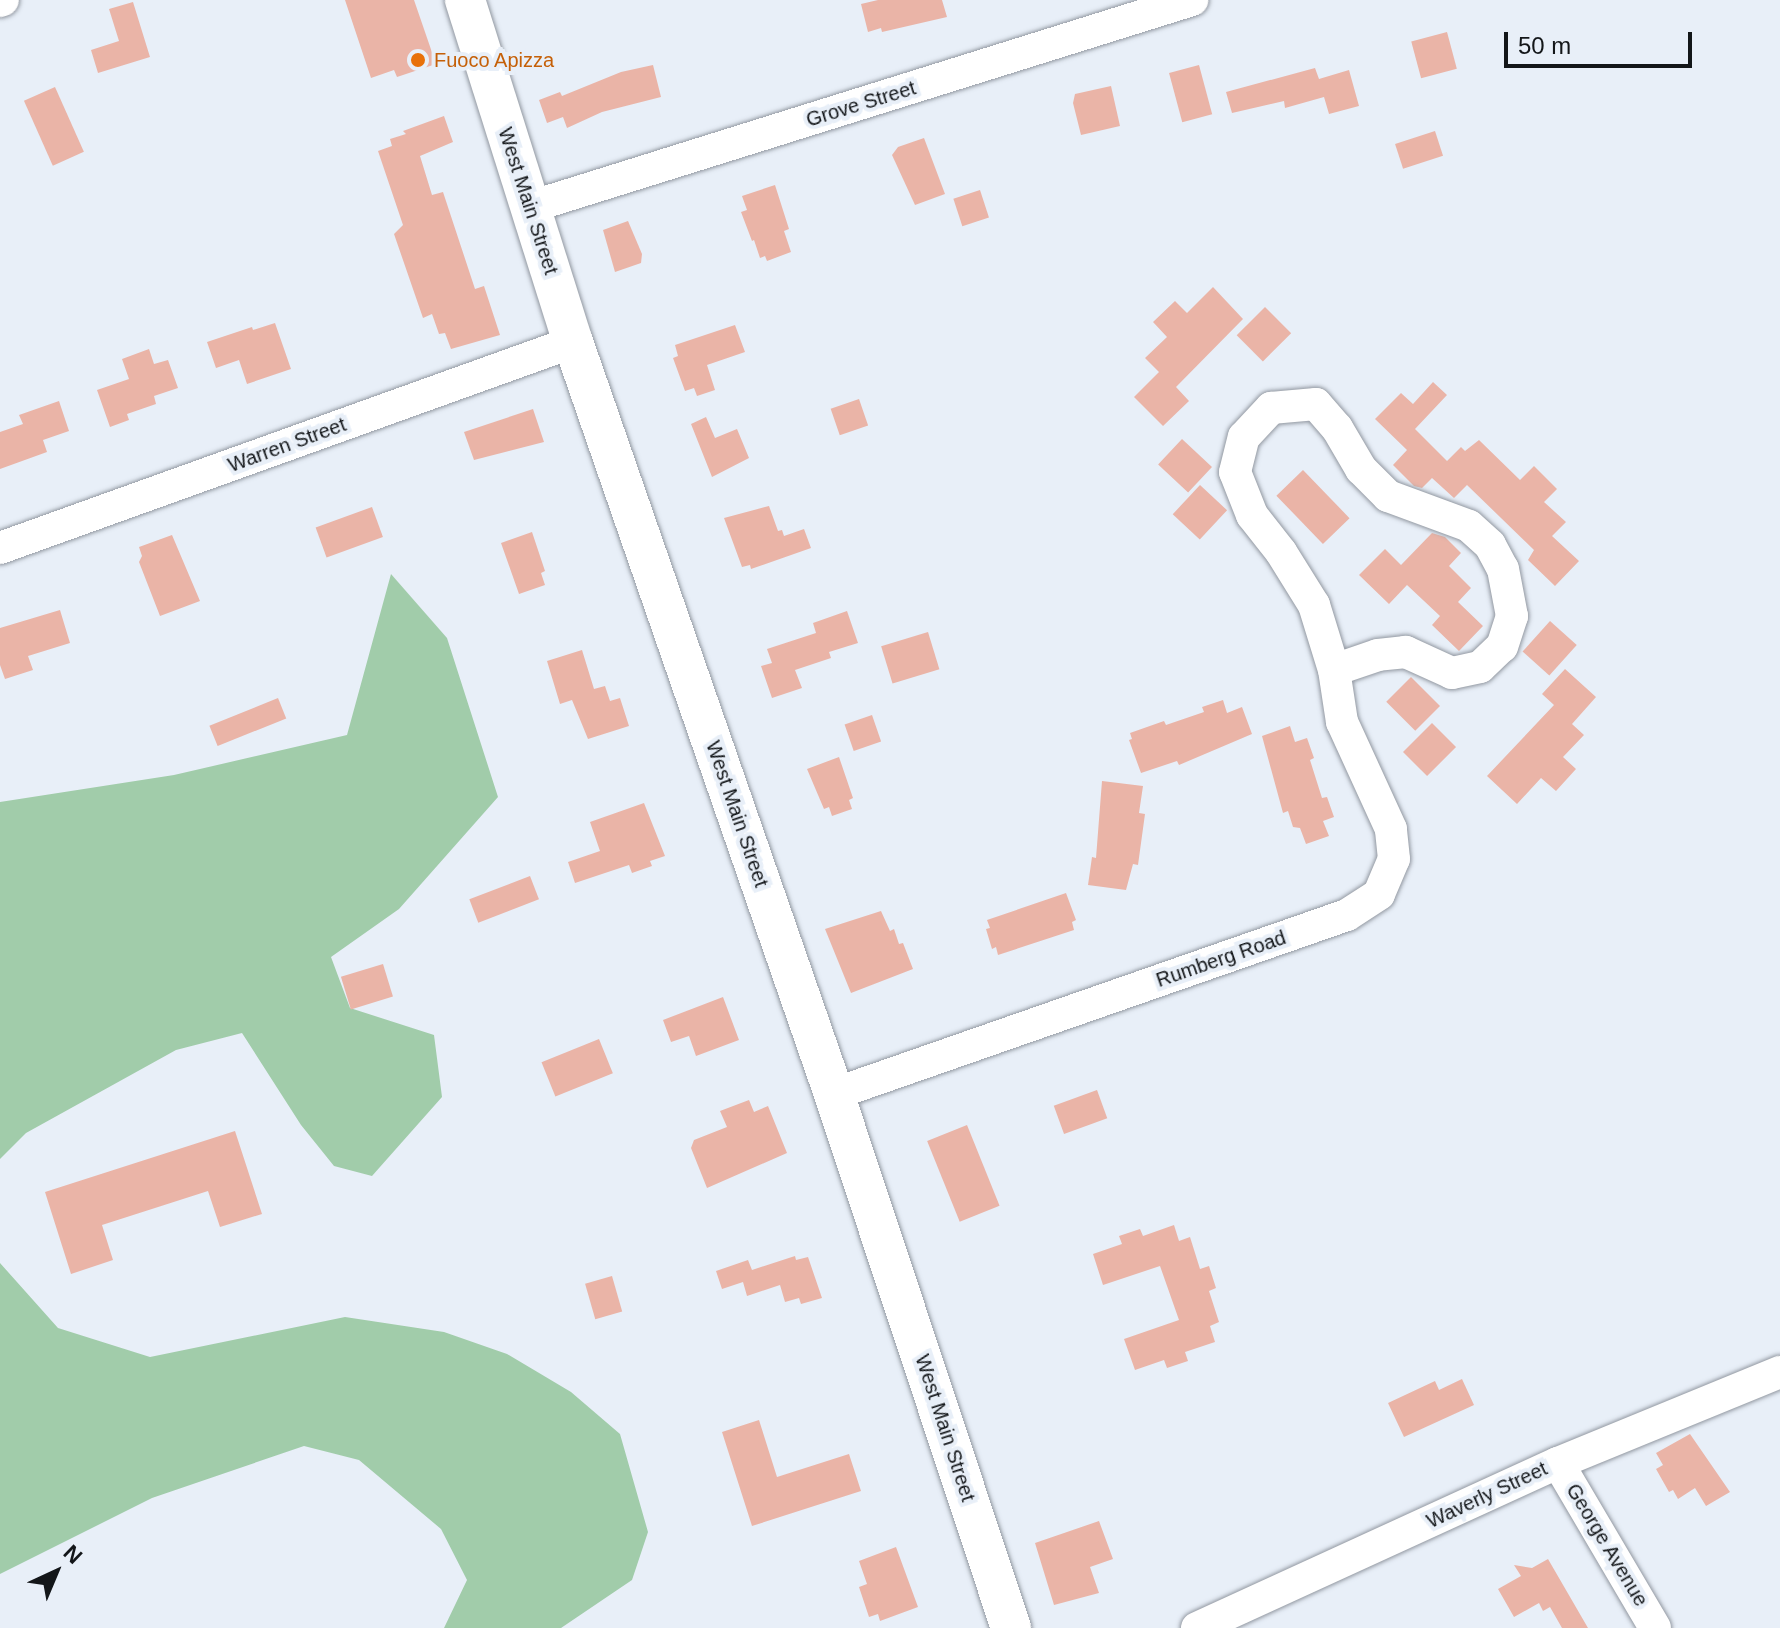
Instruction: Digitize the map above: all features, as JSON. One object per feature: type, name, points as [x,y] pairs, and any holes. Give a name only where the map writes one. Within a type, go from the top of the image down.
[{"type":"main road","name":"West Main Street","points":[[465,0],[573,342],[834,1094],[1011,1628]]},
{"type":"street","name":"Grove Street","points":[[530,207],[1192,0]]},
{"type":"street","name":"Warren Street","points":[[0,548],[573,342]]},
{"type":"street","name":"Rumberg Road","points":[[834,1094],[1347,915],[1379,894],[1394,859],[1391,829],[1342,722],[1334,670],[1314,605],[1281,552],[1252,515],[1235,472],[1244,437],[1271,408],[1316,404],[1337,428],[1361,469],[1388,496],[1469,526],[1490,545],[1503,569],[1512,616],[1502,646],[1480,667],[1452,673],[1406,652],[1378,655],[1334,670]]},
{"type":"street","name":"Waverly Street","points":[[1197,1628],[1558,1463],[1780,1372]]},
{"type":"street","name":"George Avenue","points":[[1558,1463],[1655,1628]]},
{"type":"green space","points":[[391,574],[447,638],[498,797],[399,909],[331,957],[350,1008],[434,1035],[442,1097],[372,1176],[334,1166],[301,1125],[242,1033],[176,1050],[26,1133],[0,1159],[0,802],[174,775],[347,735]]},
{"type":"green space","points":[[0,1263],[58,1328],[150,1357],[345,1317],[444,1332],[507,1354],[571,1392],[620,1434],[648,1532],[632,1580],[561,1628],[444,1628],[467,1580],[441,1529],[359,1460],[304,1446],[152,1498],[0,1574]]},
{"type":"building","points":[[345,0],[414,0],[436,64],[397,77],[394,70],[371,78]]},
{"type":"building","points":[[878,0],[942,0],[947,17],[882,32],[881,28],[868,32],[861,4]]},
{"type":"building","points":[[133,2],[150,57],[98,73],[91,50],[119,41],[109,9]]},
{"type":"building","points":[[1447,32],[1457,69],[1421,78],[1411,42]]},
{"type":"building","points":[[653,65],[661,97],[602,112],[567,128],[563,117],[547,123],[539,100],[560,92],[562,96],[621,72]]},
{"type":"building","points":[[1199,65],[1212,114],[1182,122],[1169,73]]},
{"type":"building","points":[[1315,68],[1319,79],[1349,70],[1359,106],[1329,114],[1324,97],[1285,108],[1284,101],[1232,113],[1226,92]]},
{"type":"building","points":[[1111,86],[1120,126],[1081,135],[1073,103],[1075,94]]},
{"type":"building","points":[[55,87],[84,152],[53,166],[24,101]]},
{"type":"building","points":[[444,116],[453,142],[420,156],[432,195],[443,192],[475,289],[484,286],[500,335],[451,349],[445,333],[439,334],[432,314],[423,318],[394,234],[403,225],[378,151],[392,146],[390,139],[406,134],[403,131]]},
{"type":"building","points":[[1435,131],[1443,156],[1403,169],[1395,144]]},
{"type":"building","points":[[924,138],[945,194],[915,205],[892,155],[898,147]]},
{"type":"building","points":[[775,185],[789,229],[784,231],[791,252],[767,261],[765,256],[760,258],[752,241],[741,212],[747,210],[742,196]]},
{"type":"building","points":[[980,190],[989,218],[962,226],[953,199]]},
{"type":"building","points":[[628,221],[642,254],[641,263],[615,272],[603,230]]},
{"type":"building","points":[[1213,287],[1243,319],[1176,387],[1189,401],[1163,426],[1134,397],[1159,372],[1145,358],[1167,337],[1153,322],[1175,301],[1187,313]]},
{"type":"building","points":[[1265,307],[1291,333],[1263,361],[1237,335]]},
{"type":"building","points":[[275,323],[291,369],[247,384],[239,360],[216,368],[207,342]]},
{"type":"building","points":[[735,325],[745,352],[707,365],[715,390],[697,396],[694,388],[685,391],[673,358],[678,356],[675,345]]},
{"type":"building","points":[[149,349],[154,364],[168,360],[178,388],[154,396],[156,404],[127,414],[129,420],[110,427],[97,390],[129,379],[122,359]]},
{"type":"building","points":[[1433,382],[1447,395],[1415,429],[1447,461],[1461,447],[1465,451],[1479,440],[1520,480],[1534,466],[1557,489],[1544,502],[1566,522],[1552,536],[1579,561],[1555,586],[1528,560],[1534,550],[1467,485],[1454,498],[1432,478],[1422,488],[1414,486],[1393,465],[1407,450],[1375,419],[1401,393],[1413,404]]},
{"type":"building","points":[[859,399],[868,425],[840,435],[831,409]]},
{"type":"building","points":[[59,401],[69,431],[43,440],[47,452],[0,469],[0,432],[23,424],[19,415]]},
{"type":"building","points":[[533,409],[544,442],[474,460],[464,432]]},
{"type":"building","points":[[706,417],[715,438],[737,429],[749,458],[712,477],[691,424]]},
{"type":"building","points":[[1182,439],[1212,467],[1188,493],[1158,465]]},
{"type":"building","points":[[1303,470],[1350,518],[1323,544],[1276,496]]},
{"type":"building","points":[[1200,485],[1227,510],[1200,539],[1173,514]]},
{"type":"building","points":[[769,506],[778,531],[782,530],[784,536],[804,529],[811,548],[751,569],[750,565],[742,567],[724,518]]},
{"type":"building","points":[[372,507],[383,537],[327,558],[316,528]]},
{"type":"building","points":[[532,532],[545,571],[541,573],[545,585],[519,594],[501,543]]},
{"type":"building","points":[[1432,533],[1445,537],[1461,553],[1449,566],[1471,588],[1458,602],[1483,626],[1459,651],[1432,625],[1440,616],[1407,585],[1389,604],[1359,575],[1385,549],[1401,565]]},
{"type":"building","points":[[172,535],[200,601],[160,616],[139,562],[142,556],[139,547]]},
{"type":"building","points":[[60,610],[70,643],[28,656],[33,670],[5,679],[0,665],[0,628]]},
{"type":"building","points":[[847,611],[858,643],[829,652],[831,658],[795,670],[802,688],[772,698],[761,666],[772,663],[767,649],[816,633],[813,623]]},
{"type":"building","points":[[1550,621],[1577,645],[1549,676],[1523,651]]},
{"type":"building","points":[[928,632],[939,669],[893,684],[881,646]]},
{"type":"building","points":[[582,650],[594,689],[605,686],[610,701],[620,698],[629,726],[588,739],[572,700],[560,704],[547,661]]},
{"type":"building","points":[[1565,669],[1596,697],[1572,724],[1584,735],[1563,757],[1576,769],[1556,791],[1541,778],[1517,804],[1487,776],[1554,705],[1542,694]]},
{"type":"building","points":[[1411,677],[1440,706],[1415,731],[1386,702]]},
{"type":"building","points":[[278,698],[286,718],[218,746],[209,726]]},
{"type":"building","points":[[1223,700],[1227,713],[1242,707],[1252,734],[1179,765],[1177,761],[1141,773],[1129,740],[1132,739],[1130,733],[1204,712],[1202,707]]},
{"type":"building","points":[[872,715],[881,741],[854,751],[845,724]]},
{"type":"building","points":[[1432,723],[1456,747],[1427,776],[1403,752]]},
{"type":"building","points":[[1290,726],[1295,742],[1307,738],[1314,758],[1310,760],[1322,798],[1327,797],[1334,817],[1323,821],[1329,836],[1306,844],[1300,828],[1293,827],[1288,811],[1283,813],[1262,736]]},
{"type":"building","points":[[839,757],[853,798],[849,800],[852,809],[832,816],[829,807],[824,809],[807,769]]},
{"type":"building","points":[[1102,781],[1143,786],[1139,813],[1145,814],[1138,865],[1133,864],[1126,890],[1088,885],[1092,857],[1096,858]]},
{"type":"building","points":[[644,803],[665,856],[650,861],[652,866],[632,873],[629,865],[575,883],[568,862],[600,851],[590,822]]},
{"type":"building","points":[[530,876],[539,899],[478,923],[469,899]]},
{"type":"building","points":[[1066,893],[1076,920],[1072,922],[1074,930],[998,955],[996,947],[992,949],[986,929],[990,928],[987,920]]},
{"type":"building","points":[[881,911],[890,931],[894,929],[899,944],[903,943],[913,969],[851,993],[825,929]]},
{"type":"building","points":[[383,964],[393,997],[351,1009],[341,977]]},
{"type":"building","points":[[723,997],[739,1040],[696,1056],[689,1036],[671,1042],[663,1020]]},
{"type":"building","points":[[599,1039],[613,1073],[555,1097],[542,1062]]},
{"type":"building","points":[[1097,1090],[1107,1118],[1064,1134],[1054,1106]]},
{"type":"building","points":[[749,1100],[754,1112],[768,1106],[787,1153],[707,1188],[691,1148],[694,1140],[727,1127],[720,1111]]},
{"type":"building","points":[[967,1125],[1000,1206],[960,1222],[927,1141]]},
{"type":"building","points":[[235,1131],[262,1214],[220,1227],[208,1191],[102,1225],[113,1260],[71,1274],[45,1192]]},
{"type":"building","points":[[1174,1225],[1179,1241],[1190,1237],[1200,1269],[1209,1266],[1216,1288],[1209,1291],[1219,1322],[1210,1326],[1215,1342],[1185,1352],[1188,1361],[1167,1368],[1164,1360],[1135,1370],[1124,1339],[1179,1320],[1160,1266],[1103,1285],[1093,1254],[1122,1244],[1119,1236],[1140,1229],[1143,1236]]},
{"type":"building","points":[[795,1256],[796,1260],[808,1257],[822,1298],[801,1304],[799,1298],[785,1302],[780,1285],[747,1296],[743,1282],[722,1289],[716,1271],[748,1260],[752,1270]]},
{"type":"building","points":[[612,1276],[622,1312],[595,1319],[585,1284]]},
{"type":"building","points":[[1462,1379],[1474,1405],[1404,1437],[1388,1403],[1435,1381],[1439,1390]]},
{"type":"building","points":[[759,1420],[777,1477],[849,1454],[861,1491],[752,1526],[722,1432]]},
{"type":"building","points":[[1690,1434],[1730,1492],[1706,1506],[1695,1488],[1678,1499],[1673,1490],[1669,1492],[1656,1469],[1663,1465],[1656,1453]]},
{"type":"building","points":[[1099,1521],[1113,1559],[1090,1567],[1099,1593],[1054,1605],[1035,1543]]},
{"type":"building","points":[[896,1547],[918,1607],[880,1621],[878,1614],[869,1617],[859,1587],[867,1584],[859,1561]]},
{"type":"building","points":[[1548,1559],[1588,1628],[1562,1628],[1550,1607],[1543,1611],[1539,1603],[1514,1617],[1498,1589],[1521,1576],[1514,1565],[1532,1568]]},
{"type":"place","name":"Fuoco Apizza","points":[[418,60]]}]
